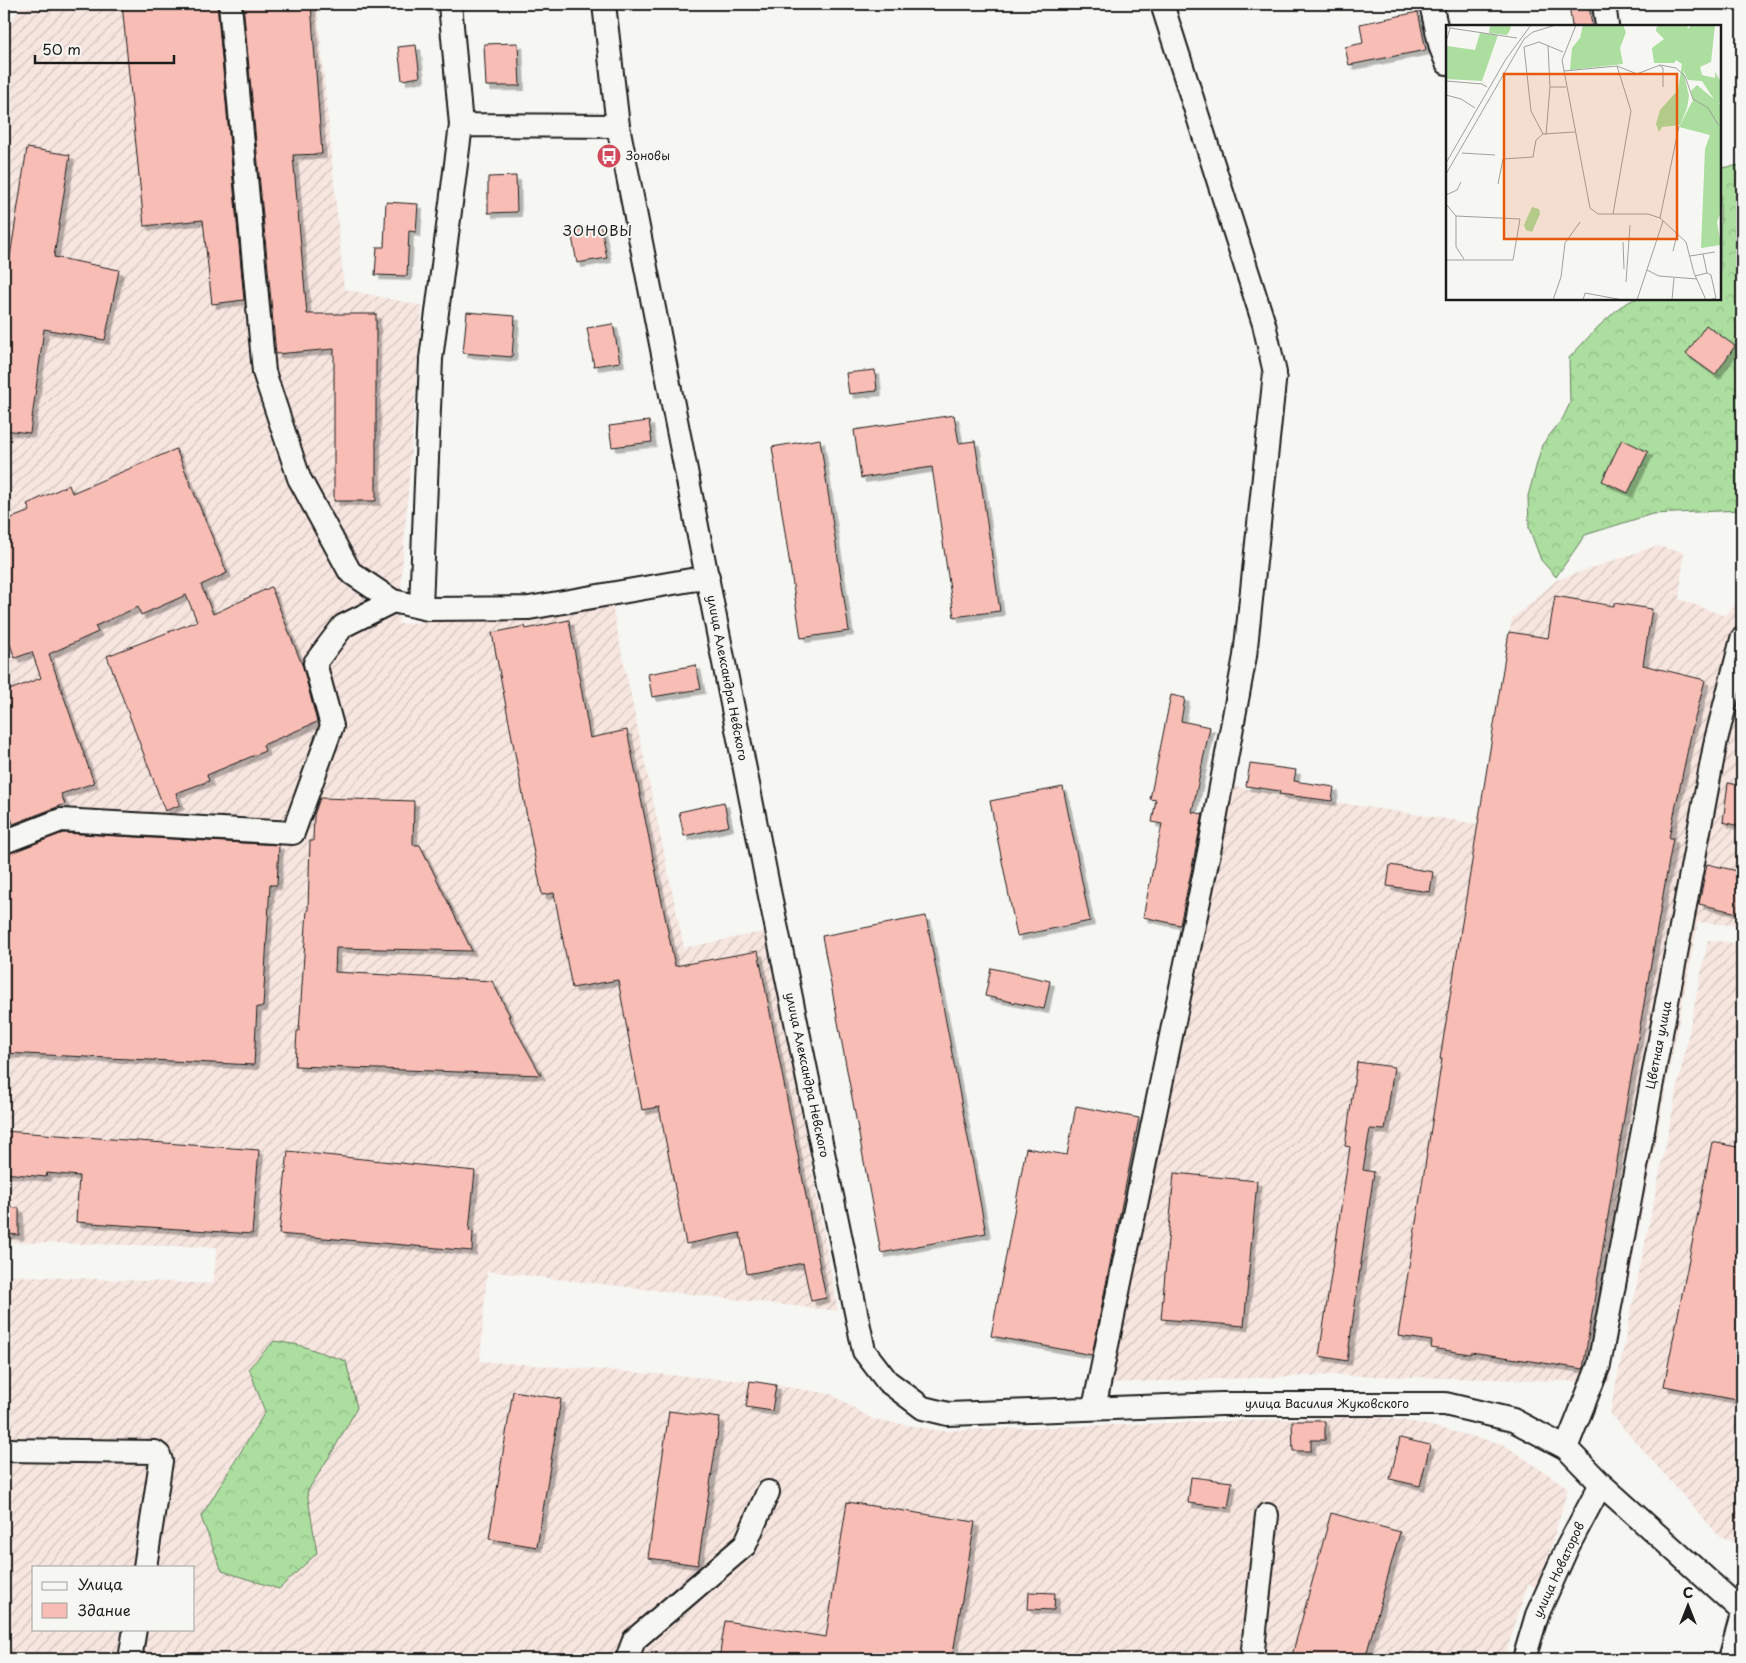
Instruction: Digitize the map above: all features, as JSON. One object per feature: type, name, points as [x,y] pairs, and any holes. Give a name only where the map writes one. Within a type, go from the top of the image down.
[{"type":"street","points":[[230,4],[264,372],[300,478],[350,572],[393,601],[428,609],[529,608],[708,577]]},
{"type":"street","points":[[420,607],[431,360],[461,125],[450,4]]},
{"type":"street","name":"улица Александра Невского","points":[[604,4],[618,126],[769,891],[864,1351]]},
{"type":"street","points":[[1094,1408],[1209,852],[1245,656],[1275,373],[1264,324],[1162,4]]},
{"type":"street","points":[[1431,4],[1441,48],[1446,60]]},
{"type":"street","points":[[1604,4],[1607,25]]},
{"type":"street","points":[[461,125],[618,126]]},
{"type":"street","points":[[4,842],[61,820],[293,833],[332,726],[315,663],[344,626],[393,601]]},
{"type":"street","name":"Цветная улица","points":[[1566,1448],[1599,1365],[1716,740],[1742,639]]},
{"type":"street","name":"улица Василия Жуковского","points":[[864,1351],[887,1381],[923,1408],[948,1414],[1222,1404],[1445,1404],[1514,1420],[1566,1448],[1601,1484],[1742,1612]]},
{"type":"street","points":[[4,1450],[155,1452],[161,1461],[144,1566]]},
{"type":"street","name":"улица Новаторов","points":[[1524,1659],[1541,1607],[1567,1548],[1601,1484]]},
{"type":"street","points":[[627,1659],[634,1640],[745,1545],[768,1492]]},
{"type":"street","points":[[1252,1659],[1266,1516]]},
{"type":"street","points":[[1730,1659],[1742,1612]]},
{"type":"street","points":[[130,1659],[135,1630]]},
{"type":"shaded area","points":[[22,4],[317,4],[344,289],[422,306],[398,624],[612,606],[684,948],[768,931],[838,1311],[487,1271],[480,1361],[750,1381],[831,1394],[872,1419],[940,1431],[1374,1416],[1418,1423],[1503,1444],[1568,1488],[1541,1581],[1537,1587],[1528,1584],[1504,1659],[4,1659],[4,1275],[213,1284],[217,1247],[4,1242],[4,34]]},
{"type":"shaded area","points":[[1656,546],[1684,552],[1679,599],[1725,616],[1742,597],[1742,926],[1698,922],[1609,1382],[1333,1375],[1107,1383],[1230,786],[1478,824],[1462,931],[1512,619],[1557,580]]},
{"type":"shaded area","points":[[1708,940],[1742,944],[1742,1544],[1719,1536],[1610,1413]]},
{"type":"green space","points":[[1742,165],[1742,510],[1652,514],[1585,535],[1556,577],[1541,560],[1529,528],[1528,496],[1542,445],[1563,418],[1570,403],[1569,358],[1598,327],[1620,307],[1632,300],[1721,300],[1721,168]]},
{"type":"green space","points":[[274,1341],[299,1345],[346,1361],[357,1408],[307,1492],[317,1553],[279,1589],[222,1571],[201,1517],[265,1412],[249,1368]]},
{"type":"building","points":[[122,4],[217,4],[244,300],[212,304],[203,220],[144,226]]},
{"type":"building","points":[[243,4],[311,4],[322,154],[293,155],[307,314],[376,314],[376,501],[334,501],[334,349],[276,354]]},
{"type":"building","points":[[1569,4],[1589,4],[1592,25],[1572,25]]},
{"type":"building","points":[[1418,12],[1426,50],[1349,65],[1345,47],[1363,43],[1360,24]]},
{"type":"building","points":[[518,43],[520,86],[486,86],[484,44]]},
{"type":"building","points":[[416,45],[420,77],[402,80],[398,47]]},
{"type":"building","points":[[27,148],[70,155],[54,257],[119,270],[105,340],[44,329],[30,433],[4,430],[4,295]]},
{"type":"building","points":[[516,176],[517,212],[488,213],[488,177]]},
{"type":"building","points":[[386,202],[418,204],[416,232],[409,231],[407,276],[375,275],[377,247],[384,247]]},
{"type":"building","points":[[601,227],[607,258],[577,263],[571,231]]},
{"type":"building","points":[[467,312],[515,316],[512,357],[463,353]]},
{"type":"building","points":[[613,324],[620,362],[594,366],[587,328]]},
{"type":"building","points":[[1706,325],[1735,346],[1715,375],[1686,354]]},
{"type":"building","points":[[875,370],[877,391],[849,394],[846,373]]},
{"type":"building","points":[[954,415],[959,443],[975,441],[1000,611],[954,617],[932,467],[861,478],[854,430]]},
{"type":"building","points":[[649,421],[652,442],[612,447],[609,426]]},
{"type":"building","points":[[820,439],[849,631],[801,638],[772,447]]},
{"type":"building","points":[[1622,439],[1648,452],[1628,493],[1602,481]]},
{"type":"building","points":[[176,449],[227,573],[201,585],[213,614],[271,587],[303,667],[317,722],[263,745],[265,751],[207,775],[209,781],[176,793],[180,805],[165,811],[107,656],[197,621],[186,595],[141,615],[138,607],[95,626],[98,632],[49,654],[94,783],[61,794],[65,804],[13,824],[4,797],[4,692],[41,678],[32,652],[15,658],[4,628],[4,521],[30,511],[27,504],[69,485],[72,493]]},
{"type":"building","points":[[1555,596],[1614,606],[1614,603],[1652,609],[1643,665],[1705,680],[1692,730],[1669,838],[1673,838],[1626,1106],[1583,1369],[1471,1352],[1470,1354],[1431,1348],[1432,1341],[1398,1336],[1442,1059],[1440,1059],[1509,632],[1548,638]]},
{"type":"building","points":[[569,620],[590,738],[627,730],[675,966],[758,951],[826,1298],[811,1301],[803,1263],[747,1274],[740,1233],[686,1244],[659,1107],[642,1110],[618,980],[572,988],[554,893],[542,895],[492,633],[525,626],[526,629]]},
{"type":"building","points":[[696,665],[701,689],[652,697],[648,674]]},
{"type":"building","points":[[1171,695],[1185,698],[1181,721],[1210,727],[1192,812],[1203,814],[1180,925],[1143,917],[1162,824],[1152,822],[1156,800],[1150,799]]},
{"type":"building","points":[[1250,764],[1296,770],[1294,781],[1334,787],[1332,801],[1279,794],[1280,791],[1246,786]]},
{"type":"building","points":[[1728,783],[1742,786],[1742,827],[1723,822]]},
{"type":"building","points":[[1063,787],[1090,921],[1017,936],[990,801]]},
{"type":"building","points":[[320,798],[414,801],[413,845],[420,845],[472,951],[336,948],[335,972],[492,981],[510,1016],[508,1016],[541,1075],[295,1066],[308,910],[310,841],[313,841],[314,815]]},
{"type":"building","points":[[724,802],[729,826],[684,836],[679,812]]},
{"type":"building","points":[[63,833],[279,845],[277,885],[270,885],[263,1007],[257,1007],[254,1065],[4,1053],[4,855]]},
{"type":"building","points":[[1707,864],[1742,872],[1742,914],[1699,904]]},
{"type":"building","points":[[1390,865],[1433,872],[1430,892],[1387,886]]},
{"type":"building","points":[[926,916],[986,1233],[881,1253],[822,936]]},
{"type":"building","points":[[991,968],[1050,981],[1044,1009],[985,996]]},
{"type":"building","points":[[1357,1062],[1394,1067],[1385,1130],[1370,1129],[1363,1170],[1374,1172],[1347,1361],[1319,1356],[1350,1147],[1345,1146]]},
{"type":"building","points":[[1076,1106],[1139,1118],[1092,1355],[991,1336],[1026,1148],[1067,1155]]},
{"type":"building","points":[[4,1131],[259,1150],[252,1234],[76,1222],[79,1176],[47,1173],[46,1177],[4,1173]]},
{"type":"building","points":[[1712,1142],[1742,1148],[1742,1401],[1664,1386]]},
{"type":"building","points":[[288,1151],[475,1171],[469,1231],[473,1232],[472,1251],[279,1234]]},
{"type":"building","points":[[1174,1173],[1257,1181],[1244,1326],[1161,1319]]},
{"type":"building","points":[[4,1207],[19,1208],[19,1235],[4,1234]]},
{"type":"building","points":[[750,1381],[776,1385],[772,1411],[746,1407]]},
{"type":"building","points":[[513,1391],[561,1399],[537,1547],[489,1539]]},
{"type":"building","points":[[669,1411],[720,1418],[698,1565],[648,1558]]},
{"type":"building","points":[[1292,1421],[1325,1421],[1325,1440],[1311,1440],[1311,1451],[1293,1451]]},
{"type":"building","points":[[1400,1438],[1430,1445],[1420,1486],[1390,1479]]},
{"type":"building","points":[[1191,1477],[1232,1482],[1228,1508],[1188,1503]]},
{"type":"building","points":[[847,1502],[975,1522],[952,1659],[719,1659],[725,1621],[826,1637]]},
{"type":"building","points":[[1331,1513],[1400,1532],[1365,1659],[1291,1659]]},
{"type":"building","points":[[1029,1592],[1055,1593],[1054,1610],[1028,1609]]},
{"type":"place","name":"Зоновы","points":[[609,156]]},
{"type":"district","name":"ЗОНОВЫ","points":[[598,231]]}]
